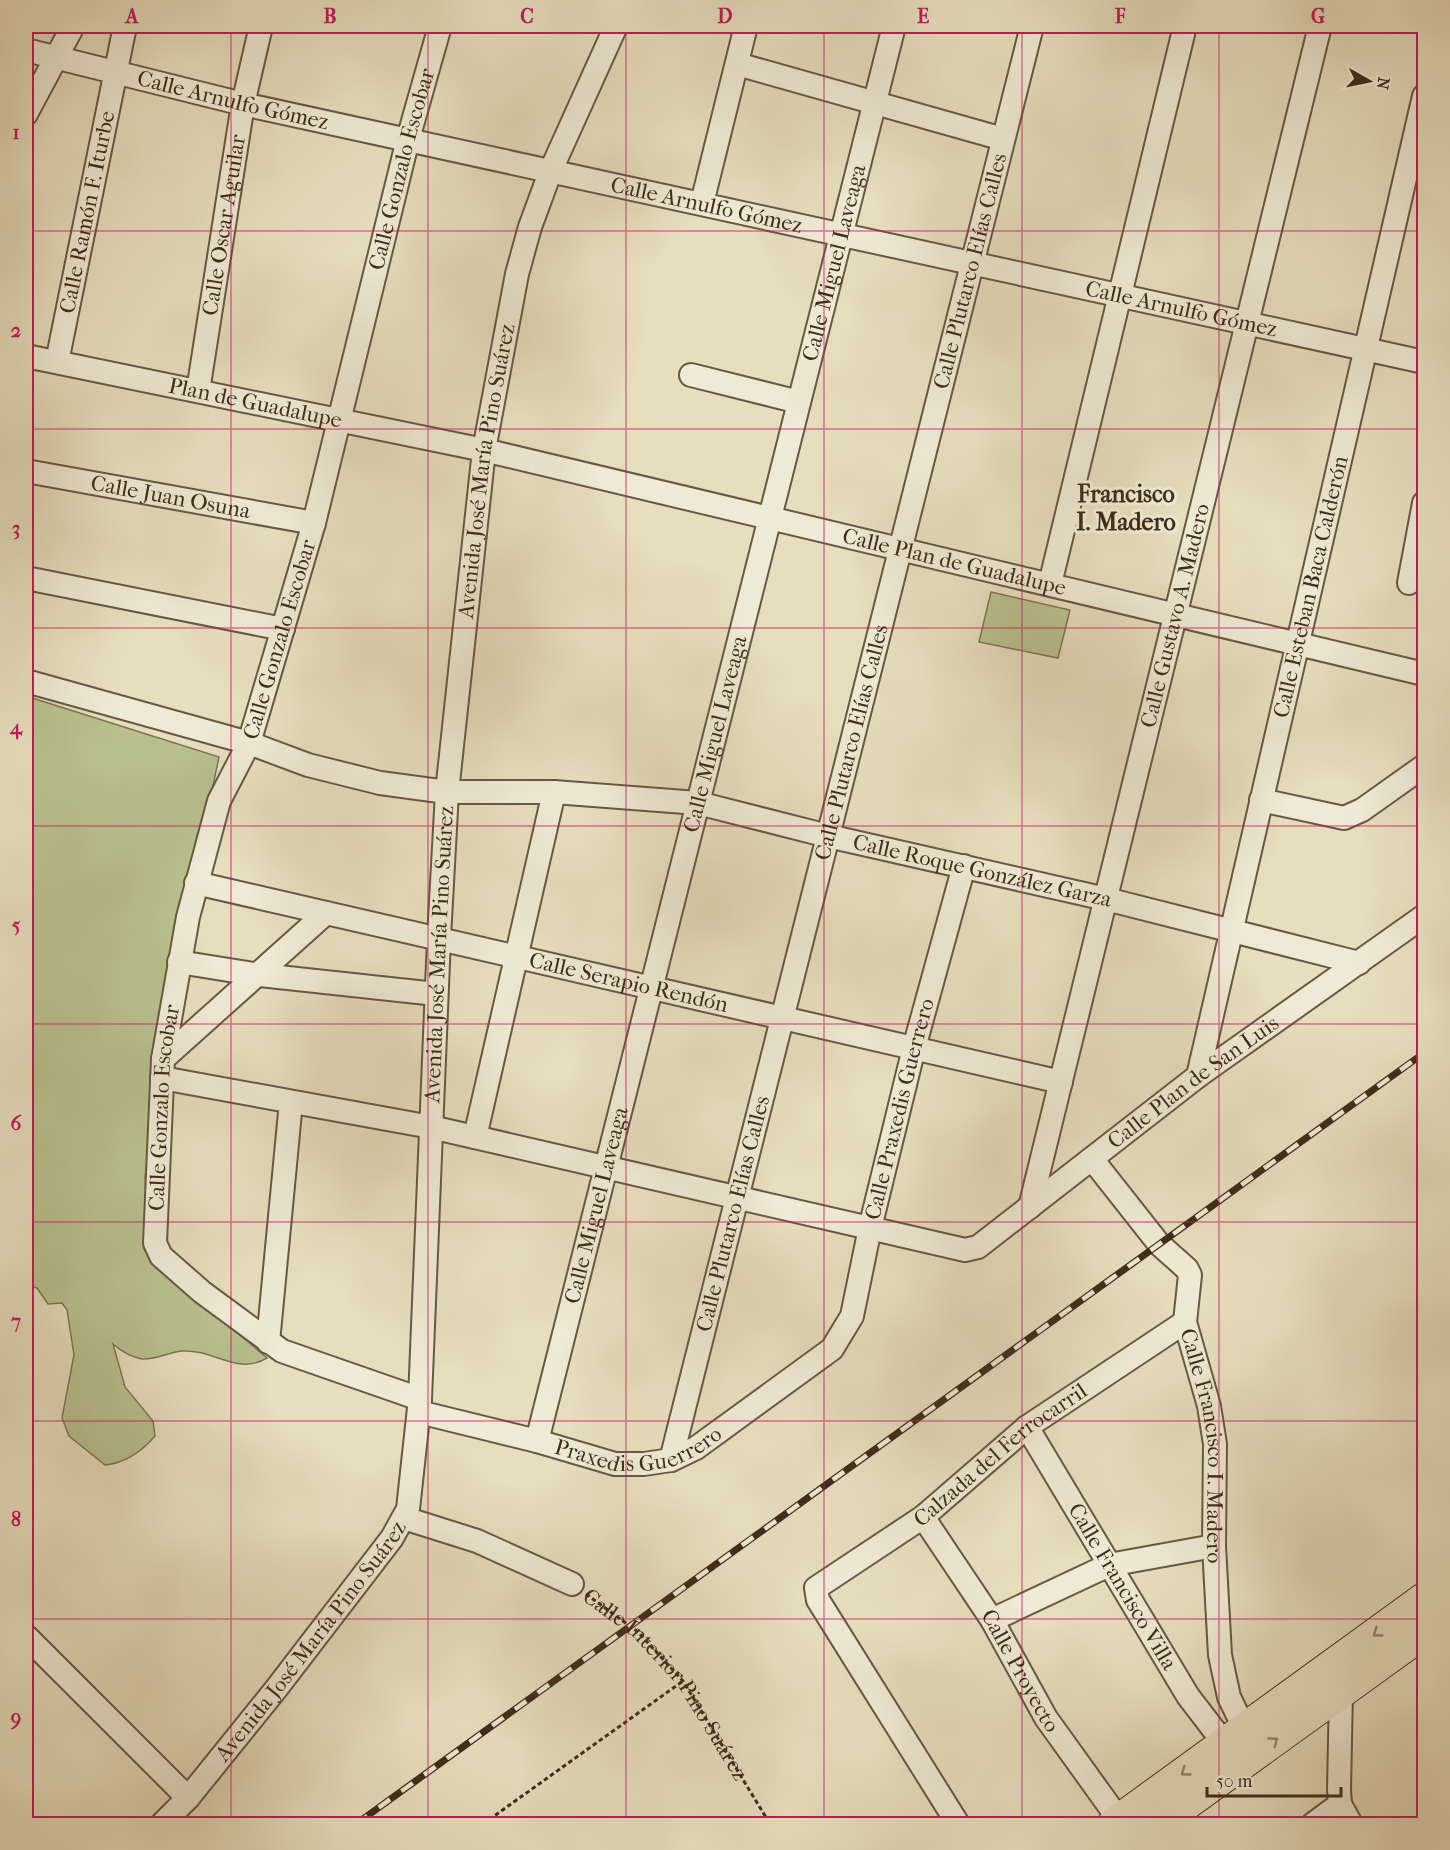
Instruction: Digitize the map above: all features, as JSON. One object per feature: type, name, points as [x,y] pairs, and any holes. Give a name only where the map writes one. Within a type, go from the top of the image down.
[{"type":"highway","points":[[1117,1822],[1425,1599]]},
{"type":"highway","points":[[1158,1824],[1425,1632]]},
{"type":"street","points":[[26,114],[74,26]]},
{"type":"street","name":"Calle Ramón F. Iturbe","points":[[57,362],[125,26]]},
{"type":"street","name":"Calle Oscar Aguilar","points":[[198,391],[243,104],[261,26]]},
{"type":"street","name":"Calle Gonzalo Escobar","points":[[161,1256],[155,1243],[162,1068],[179,962],[196,883],[219,801],[249,743],[314,523],[408,140],[440,26]]},
{"type":"street","name":"Avenida José María Pino Suárez","points":[[162,1824],[188,1798],[276,1689],[392,1538],[404,1518],[411,1493],[419,1412],[438,938],[447,792],[484,450],[517,274],[530,227],[551,170],[616,26]]},
{"type":"street","points":[[702,203],[746,26]]},
{"type":"street","name":"Calle Miguel Laveaga","points":[[537,1441],[894,26]]},
{"type":"street","name":"Calle Plutarco Elías Calles","points":[[671,1460],[1032,26]]},
{"type":"street","points":[[1050,584],[1185,26]]},
{"type":"street","name":"Calle Gustavo A. Madero","points":[[1030,1207],[1320,26]]},
{"type":"street","name":"Calle Arnulfo Gómez","points":[[26,50],[243,104],[1425,362]]},
{"type":"street","points":[[737,64],[875,101],[1003,139]]},
{"type":"street","name":"Calle Esteban Baca Calderón","points":[[1198,1076],[1425,96]]},
{"type":"street","name":"Plan de Guadalupe","points":[[26,356],[338,418],[484,450]]},
{"type":"street","points":[[691,375],[799,402]]},
{"type":"street","name":"Calle Plan de Guadalupe","points":[[484,450],[1425,674]]},
{"type":"street","name":"Calle Juan Osuna","points":[[26,471],[314,523]]},
{"type":"street","points":[[1409,583],[1425,503]]},
{"type":"street","points":[[26,578],[283,629]]},
{"type":"street","name":"Calle Roque González Garza","points":[[26,681],[249,743],[308,765],[360,778],[447,792],[554,792],[698,803],[828,836],[1106,898],[1359,963]]},
{"type":"street","points":[[1262,800],[1344,818],[1362,810],[1425,766]]},
{"type":"street","points":[[475,1137],[554,792]]},
{"type":"street","name":"Calle Praxedis Guerrero","points":[[832,1349],[852,1316],[870,1228],[914,1048],[964,866]]},
{"type":"street","name":"Calle Serapio Rendón","points":[[196,883],[1061,1082]]},
{"type":"street","points":[[162,1068],[326,913]]},
{"type":"street","name":"Calle Plan de San Luis","points":[[870,1228],[965,1250],[978,1247],[1198,1076],[1425,916]]},
{"type":"street","points":[[179,962],[260,975],[436,994]]},
{"type":"street","points":[[162,1068],[291,1102],[431,1127],[870,1228]]},
{"type":"street","points":[[268,1342],[291,1102]]},
{"type":"street","name":"Calle Francisco I. Madero","points":[[1092,1160],[1159,1244],[1187,1269],[1191,1280],[1185,1322],[1209,1406],[1215,1444],[1214,1546],[1223,1677],[1229,1697],[1235,1736]]},
{"type":"street","name":"Praxedis Guerrero","points":[[161,1256],[202,1292],[282,1351],[419,1412],[537,1441],[615,1464],[644,1464],[671,1460],[696,1448],[832,1349]]},
{"type":"street","name":"Calzada del Ferrocarril","points":[[958,1824],[818,1600],[816,1588],[923,1516],[1027,1427],[1185,1322]]},
{"type":"street","name":"Calle Francisco Villa","points":[[1027,1427],[1188,1696],[1235,1736]]},
{"type":"street","name":"Calle Proyecto","points":[[923,1516],[992,1620],[1046,1718],[1117,1822]]},
{"type":"street","name":"Calle Interior Pino Suárez","points":[[404,1518],[477,1541],[572,1584]]},
{"type":"street","points":[[992,1620],[1109,1565],[1214,1546]]},
{"type":"street","points":[[26,1636],[188,1798]]},
{"type":"street","points":[[1341,1692],[1340,1804],[1351,1824]]},
{"type":"street","points":[[1313,1824],[1340,1804]]},
{"type":"path","name":"Calle Interior Pino Suárez","points":[[572,1584],[638,1632],[683,1681],[770,1824]]},
{"type":"path","points":[[483,1824],[683,1681]]},
{"type":"green space","points":[[991,592],[1070,610],[1058,658],[979,642]]},
{"type":"green space","points":[[26,696],[219,757],[165,1014],[145,1177],[150,1258],[267,1358],[246,1364],[194,1351],[182,1351],[142,1359],[126,1353],[113,1344],[125,1387],[153,1421],[155,1436],[133,1455],[119,1462],[105,1465],[69,1436],[62,1418],[74,1355],[67,1310],[62,1303],[48,1304],[37,1288],[26,1285]]},
{"type":"railway","points":[[356,1824],[1424,1053]]},
{"type":"district","name":"Francisco I. Madero","points":[[1126,508]]}]
